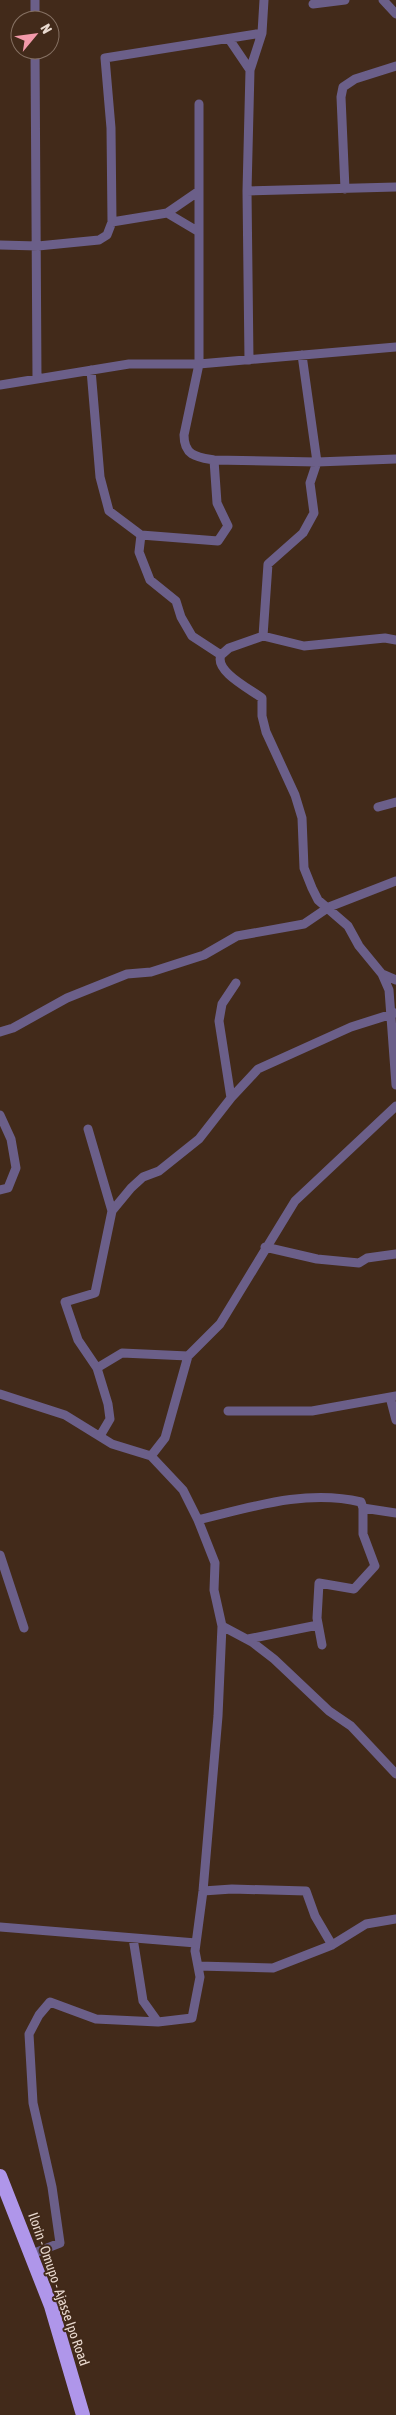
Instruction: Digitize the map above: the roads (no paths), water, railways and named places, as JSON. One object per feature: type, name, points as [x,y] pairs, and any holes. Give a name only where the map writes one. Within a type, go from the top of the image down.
[{"type":"highway","name":"Ilorin - Omupo - Ajasse Ipo Road","points":[[0,2176],[32,2254],[65,2350],[83,2415]]},
{"type":"street","points":[[249,360],[247,191],[250,70],[262,33],[264,0]]},
{"type":"street","points":[[313,4],[345,0]]},
{"type":"street","points":[[383,0],[396,14]]},
{"type":"street","points":[[0,245],[38,246],[99,240],[107,235],[112,222],[111,128],[105,58],[262,33]]},
{"type":"street","points":[[229,39],[250,70]]},
{"type":"street","points":[[35,60],[38,246],[37,378]]},
{"type":"street","points":[[345,189],[341,97],[343,87],[355,79],[396,66]]},
{"type":"street","points":[[199,104],[199,364],[188,413],[184,444],[193,454],[214,460],[317,462],[396,459]]},
{"type":"street","points":[[247,191],[396,187]]},
{"type":"street","points":[[112,222],[167,213],[199,191]]},
{"type":"street","points":[[167,213],[199,232]]},
{"type":"street","points":[[0,385],[129,364],[199,364],[396,347]]},
{"type":"street","points":[[263,636],[268,564],[293,544],[312,520],[314,504],[310,483],[317,462],[302,355]]},
{"type":"street","points":[[91,370],[100,477],[109,510],[141,535],[218,541],[228,526],[217,503],[214,460]]},
{"type":"street","points":[[141,535],[138,552],[150,580],[176,601],[181,617],[192,636],[221,654]]},
{"type":"street","points":[[396,640],[385,638],[304,646],[263,636],[229,648],[221,654],[219,659],[222,669],[262,698],[262,716],[266,732],[296,796],[302,818],[304,868],[318,900],[329,907],[348,926],[359,946],[382,974],[389,990],[393,1014],[396,1085]]},
{"type":"street","points":[[378,807],[396,802]]},
{"type":"street","points":[[0,1032],[13,1028],[67,998],[127,974],[151,972],[204,955],[237,936],[304,924],[329,907],[396,881]]},
{"type":"street","points":[[382,974],[396,980]]},
{"type":"street","points":[[232,1098],[219,1021],[222,1004],[236,982]]},
{"type":"street","points":[[100,1436],[110,1419],[97,1368],[78,1340],[65,1302],[96,1293],[112,1212],[131,1188],[143,1177],[159,1171],[199,1139],[258,1069],[351,1027],[393,1014]]},
{"type":"street","points":[[151,1456],[165,1438],[188,1356],[220,1324],[265,1247],[295,1201],[396,1106]]},
{"type":"street","points":[[0,1115],[3,1128],[11,1139],[16,1168],[8,1188],[0,1190]]},
{"type":"street","points":[[88,1129],[112,1212]]},
{"type":"street","points":[[265,1247],[317,1259],[360,1262],[367,1258],[396,1254]]},
{"type":"street","points":[[97,1368],[122,1353],[188,1356]]},
{"type":"street","points":[[0,1394],[65,1415],[112,1444],[151,1456],[183,1490],[198,1520],[215,1563],[214,1590],[222,1626],[218,1716],[203,1891],[195,1951],[200,1977],[192,2018],[158,2022],[96,2019],[50,2002],[39,2015],[29,2034],[33,2102],[52,2187],[60,2243],[32,2254]]},
{"type":"street","points":[[228,1411],[312,1411],[393,1397],[396,1420]]},
{"type":"street","points":[[198,1520],[304,1497],[345,1498],[361,1502],[363,1508],[363,1534],[375,1566],[354,1589],[319,1583],[318,1625],[322,1646]]},
{"type":"street","points":[[363,1508],[396,1513]]},
{"type":"street","points":[[0,1555],[24,1628]]},
{"type":"street","points":[[248,1640],[318,1625]]},
{"type":"street","points":[[222,1626],[248,1640],[286,1669],[328,1711],[351,1726],[396,1774]]},
{"type":"street","points":[[203,1891],[232,1889],[306,1891],[316,1916],[332,1945]]},
{"type":"street","points":[[198,1966],[273,1968],[332,1945],[366,1924],[396,1919]]},
{"type":"street","points":[[0,1927],[196,1943]]},
{"type":"street","points":[[133,1938],[143,2001],[158,2022]]}]
